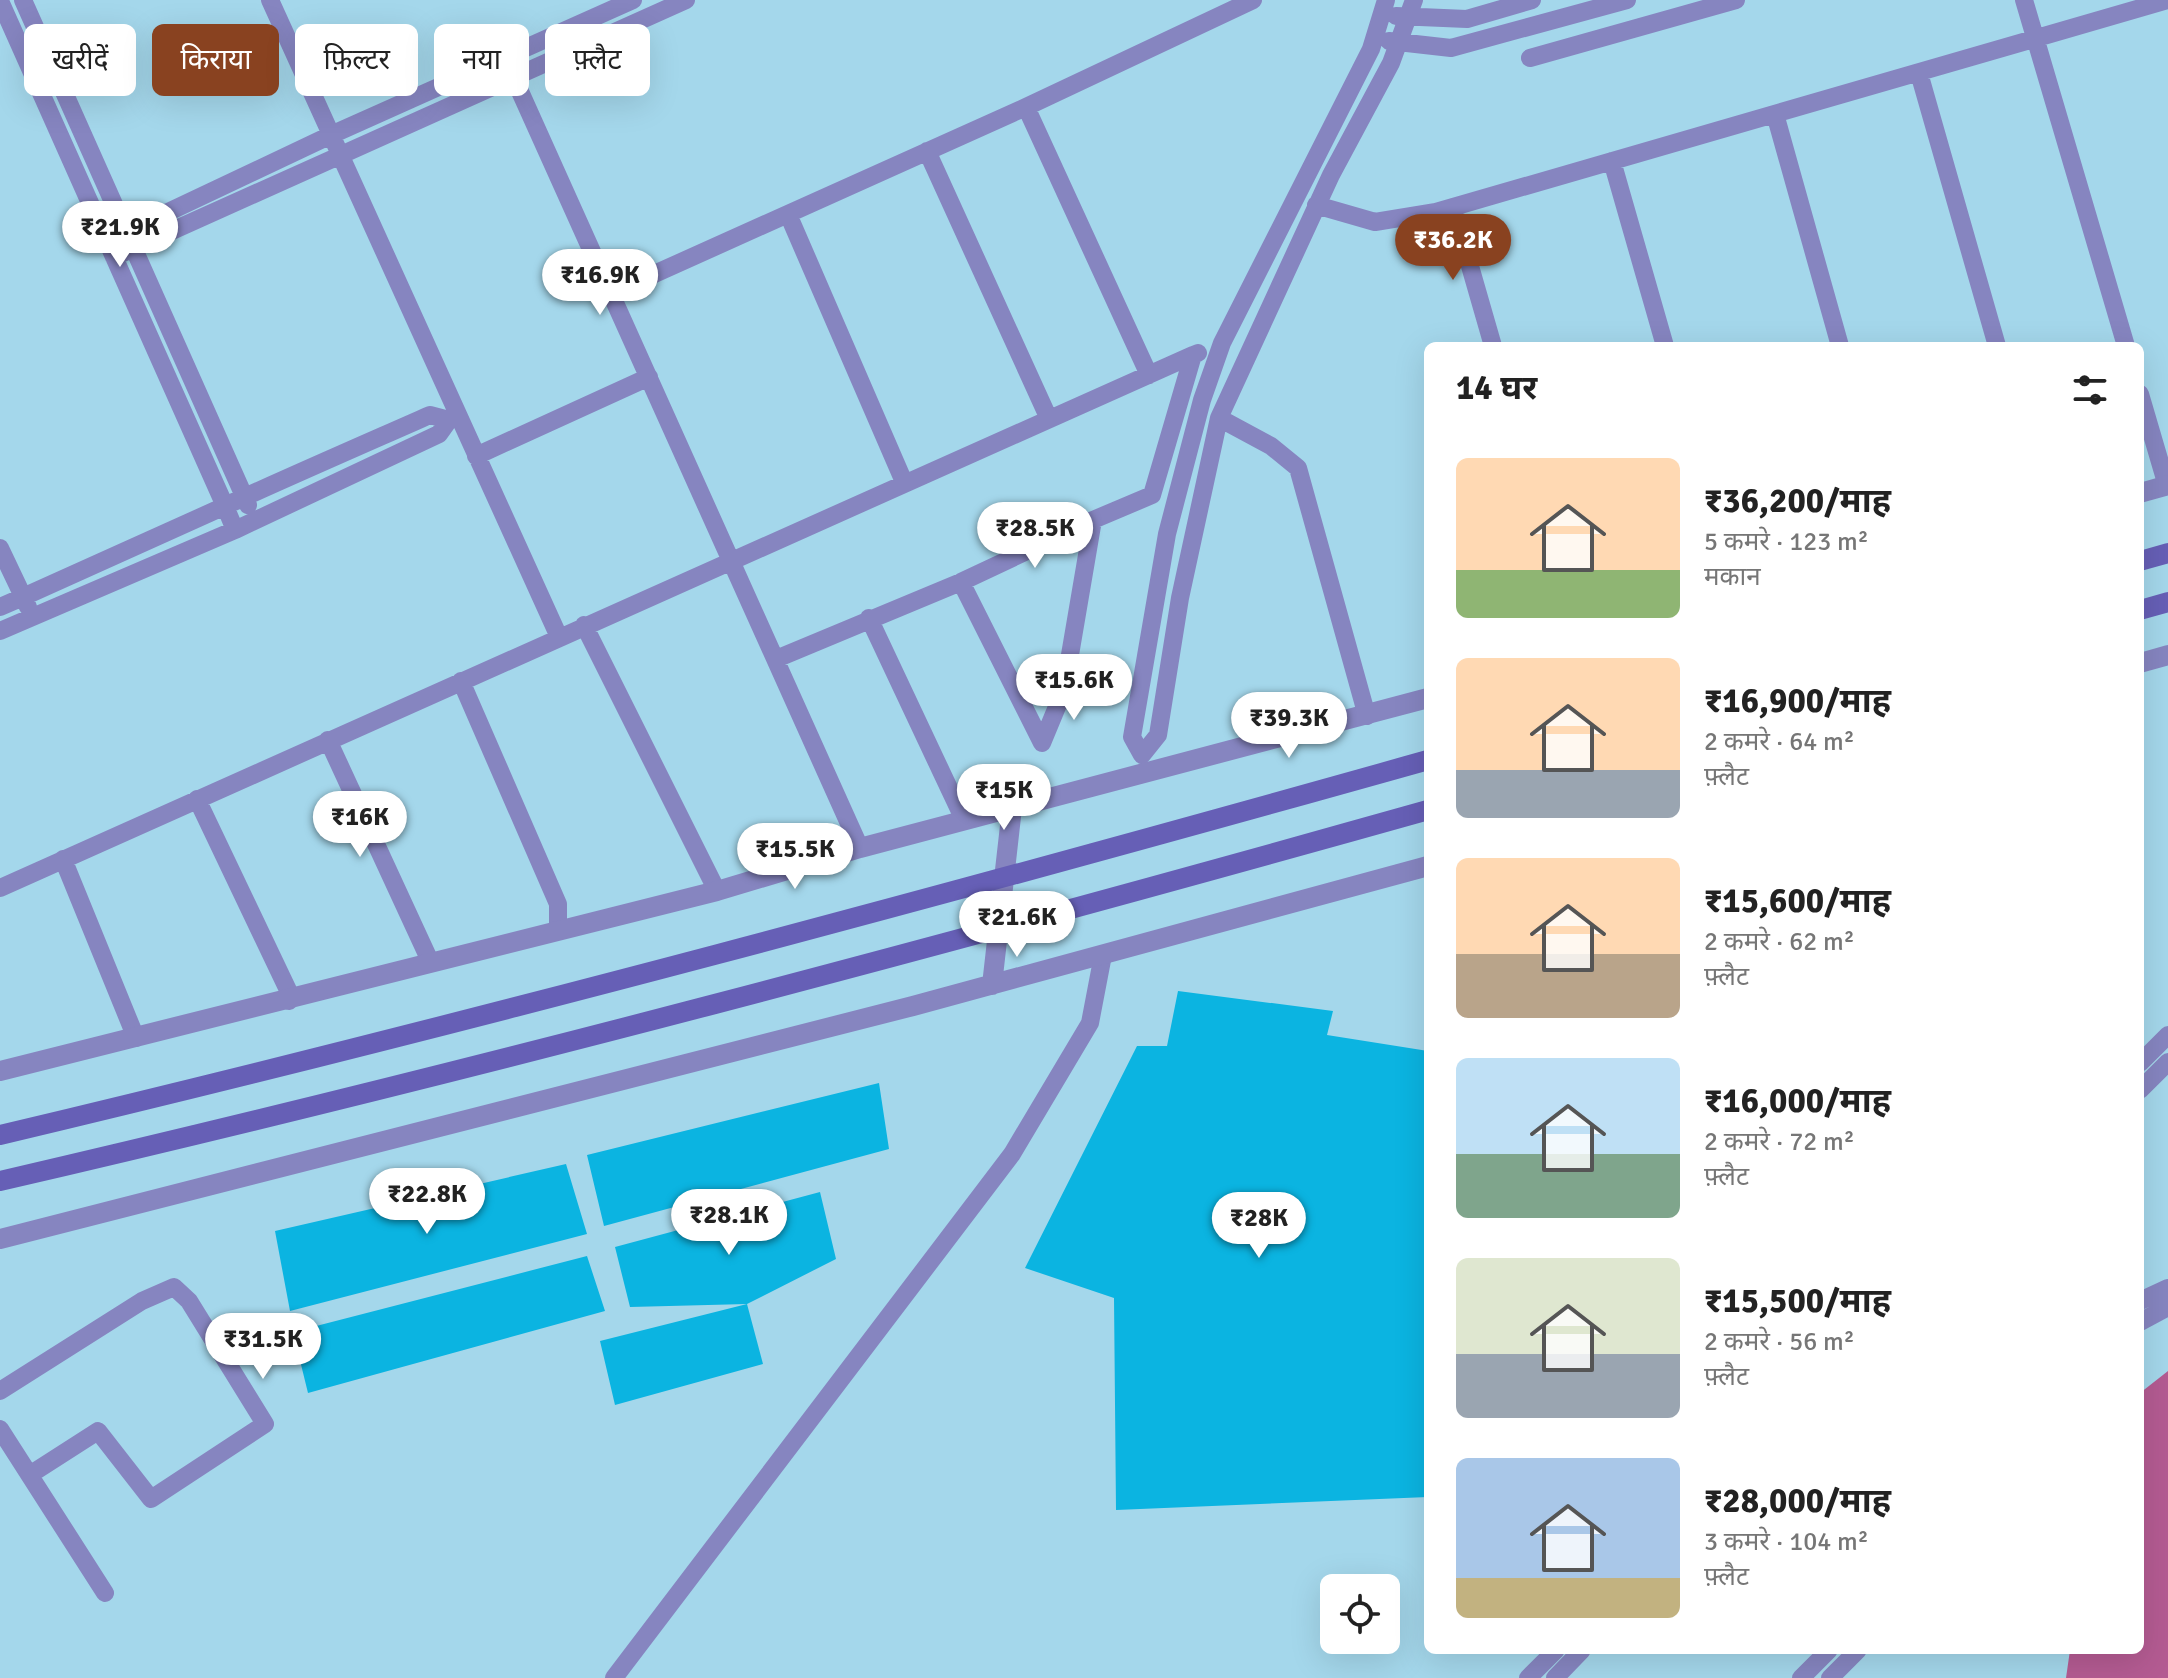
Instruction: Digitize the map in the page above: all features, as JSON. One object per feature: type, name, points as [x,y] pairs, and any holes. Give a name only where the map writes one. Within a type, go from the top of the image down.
[{"type":"main road","points":[[2144,560],[2168,553]]},
{"type":"main road","points":[[2144,609],[2168,602]]},
{"type":"main road","points":[[0,1135],[323,1058],[1006,877],[1424,761]]},
{"type":"main road","points":[[0,1181],[331,1104],[1424,811]]},
{"type":"street","points":[[23,0],[255,521]]},
{"type":"street","points":[[270,0],[454,418],[476,456],[559,637]]},
{"type":"street","points":[[529,47],[633,0]]},
{"type":"street","points":[[529,72],[686,0]]},
{"type":"street","points":[[612,293],[1026,107],[1253,0]]},
{"type":"street","points":[[1138,776],[1142,755],[1158,735],[1180,598],[1219,418],[1316,205],[1398,45],[1414,0]]},
{"type":"street","points":[[1142,755],[1132,737],[1178,479],[1222,343],[1375,35],[1384,6],[1407,19],[1467,19],[1532,0]]},
{"type":"street","points":[[1375,35],[1398,45],[1451,48],[1627,0]]},
{"type":"street","points":[[1530,58],[1736,0]]},
{"type":"street","points":[[2024,0],[2125,342]]},
{"type":"street","points":[[1316,205],[1375,222],[1453,207],[2168,0]]},
{"type":"street","points":[[0,1],[6,33],[110,249],[235,530]]},
{"type":"street","points":[[1919,73],[1996,342]]},
{"type":"street","points":[[130,240],[331,135],[434,89]]},
{"type":"street","points":[[110,249],[341,156],[475,96]]},
{"type":"street","points":[[521,96],[860,848]]},
{"type":"street","points":[[1026,107],[1149,375]]},
{"type":"street","points":[[1775,114],[1839,342]]},
{"type":"street","points":[[927,151],[1049,419]]},
{"type":"street","points":[[1612,161],[1664,342]]},
{"type":"street","points":[[1453,207],[1492,342]]},
{"type":"street","points":[[788,214],[904,482]]},
{"type":"street","points":[[0,888],[904,482],[1222,343]]},
{"type":"street","points":[[776,659],[961,582],[1152,495],[1193,355]]},
{"type":"street","points":[[476,456],[649,377]]},
{"type":"street","points":[[2144,408],[2167,486],[2144,492]]},
{"type":"street","points":[[0,607],[430,415],[454,418]]},
{"type":"street","points":[[0,631],[255,521],[439,434],[454,418]]},
{"type":"street","points":[[1219,418],[1271,446],[1298,468],[1367,716]]},
{"type":"street","points":[[961,582],[1042,743],[1064,690],[1093,520]]},
{"type":"street","points":[[0,548],[33,617]]},
{"type":"street","points":[[869,618],[964,820]]},
{"type":"street","points":[[584,625],[717,891]]},
{"type":"street","points":[[2144,662],[2168,655]]},
{"type":"street","points":[[461,681],[558,904],[558,929]]},
{"type":"street","points":[[2,1065],[136,1038],[289,1001],[430,961],[717,891],[860,848],[1424,699]]},
{"type":"street","points":[[328,740],[430,961]]},
{"type":"street","points":[[197,799],[288,990],[289,1001]]},
{"type":"street","points":[[992,985],[1012,808]]},
{"type":"street","points":[[63,859],[136,1038]]},
{"type":"street","points":[[0,1239],[992,985],[1424,867]]},
{"type":"street","points":[[614,1678],[1012,1154],[1090,1023],[1103,955]]},
{"type":"street","points":[[2144,1059],[2168,1035]]},
{"type":"street","points":[[2144,1086],[2168,1062]]},
{"type":"street","points":[[0,1391],[142,1301],[174,1287],[189,1301],[265,1424],[151,1499],[98,1431],[31,1474]]},
{"type":"street","points":[[2144,1299],[2168,1288]]},
{"type":"street","points":[[2144,1320],[2168,1307]]},
{"type":"street","points":[[0,1429],[105,1593]]},
{"type":"street","points":[[1528,1678],[1552,1654]]},
{"type":"street","points":[[1555,1678],[1578,1654]]},
{"type":"street","points":[[1801,1678],[1825,1654]]},
{"type":"street","points":[[1830,1678],[1854,1654]]},
{"type":"shaded area","points":[[2168,1371],[2168,1678],[2066,1678],[2069,1654],[2144,1654],[2144,1390]]},
{"type":"building","points":[[1178,991],[1333,1011],[1327,1035],[1424,1050],[1424,1497],[1116,1510],[1114,1298],[1025,1268],[1137,1046],[1167,1046]]},
{"type":"building","points":[[879,1083],[889,1149],[604,1226],[587,1155]]},
{"type":"building","points":[[566,1164],[587,1234],[290,1311],[275,1231]]},
{"type":"building","points":[[820,1192],[836,1259],[747,1304],[630,1307],[615,1247]]},
{"type":"building","points":[[587,1256],[605,1311],[308,1393],[293,1332]]},
{"type":"building","points":[[747,1304],[763,1364],[615,1405],[600,1341]]}]
